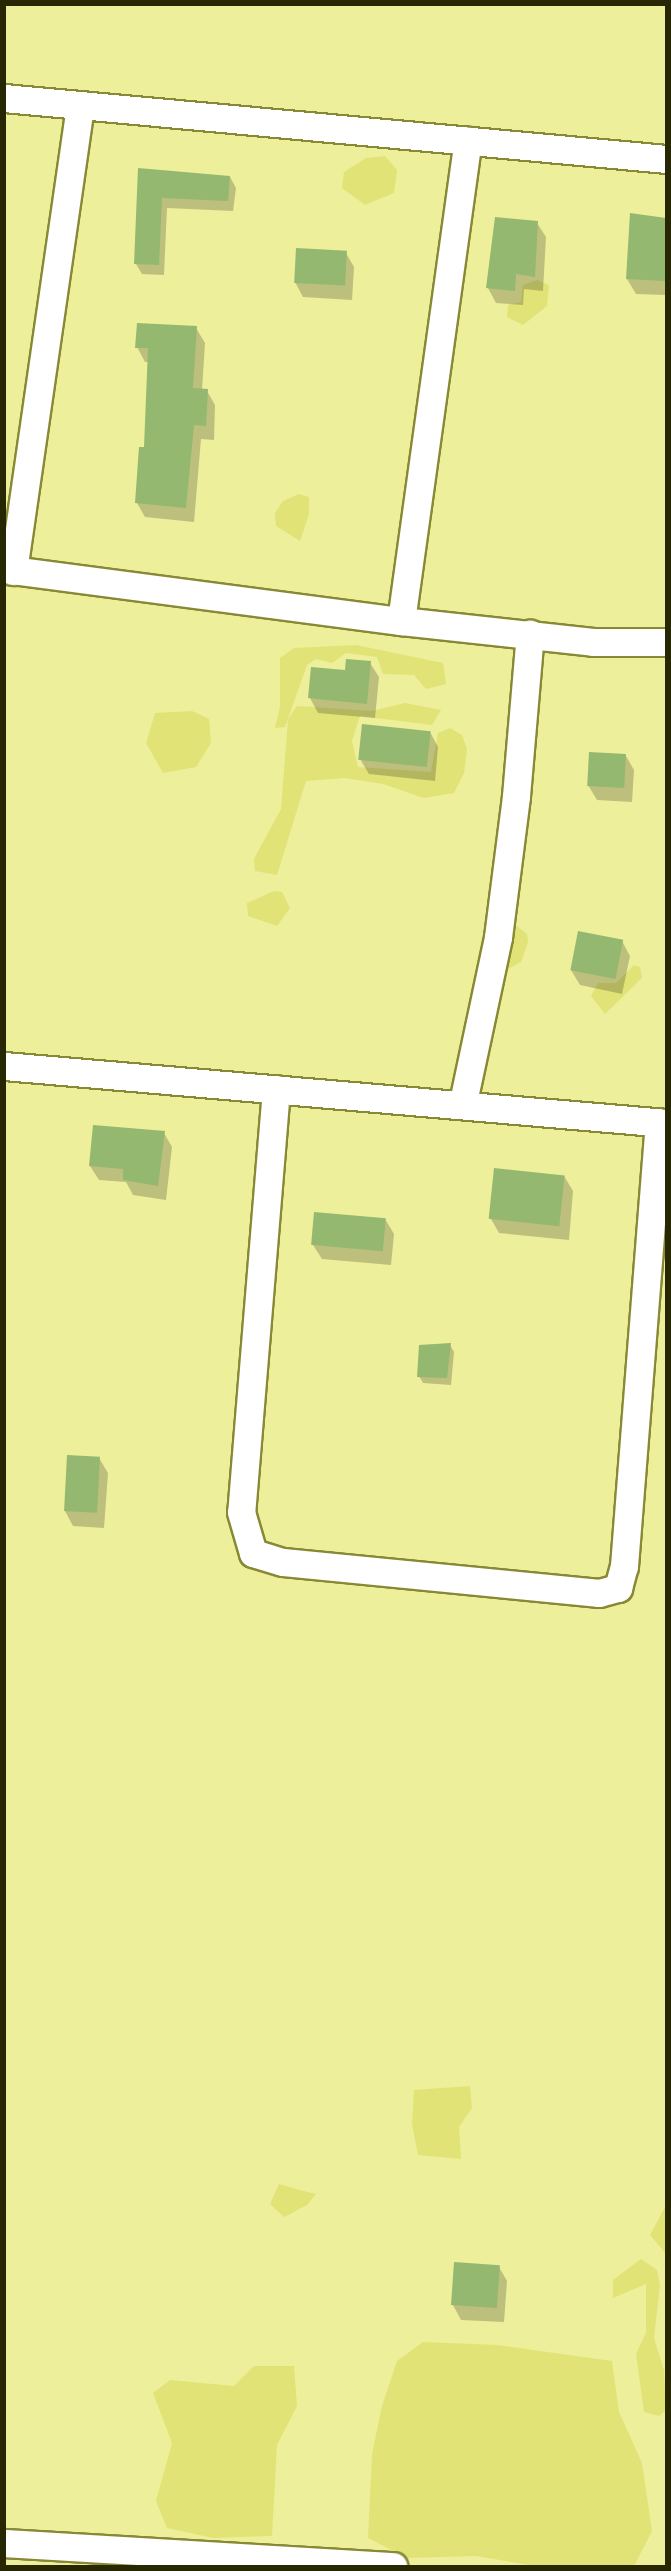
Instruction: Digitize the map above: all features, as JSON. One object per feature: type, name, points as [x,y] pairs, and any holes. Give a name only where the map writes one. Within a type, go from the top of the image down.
[{"type":"street","points":[[4,98],[666,159]]},
{"type":"street","points":[[80,106],[9,570],[401,621],[592,642],[666,642]]},
{"type":"street","points":[[401,621],[468,141]]},
{"type":"street","points":[[463,1102],[498,937],[516,796],[530,634]]},
{"type":"street","points":[[4,1066],[463,1102],[663,1122],[624,1566],[618,1588],[599,1593],[282,1562],[253,1552],[241,1512],[276,1089]]},
{"type":"street","points":[[4,2543],[260,2561],[393,2566]]},
{"type":"shaded area","points":[[385,156],[397,170],[394,193],[365,205],[342,188],[344,172],[366,158]]},
{"type":"shaded area","points":[[537,280],[549,285],[547,306],[523,325],[507,317],[508,305],[521,302],[523,285]]},
{"type":"shaded area","points":[[299,494],[309,497],[309,514],[300,541],[276,526],[275,513],[283,501]]},
{"type":"shaded area","points":[[356,645],[443,663],[446,684],[426,689],[414,675],[383,674],[377,657],[346,653],[332,663],[316,659],[307,665],[285,727],[275,728],[280,706],[280,658],[294,648]]},
{"type":"shaded area","points":[[405,703],[441,710],[432,725],[360,716],[352,741],[358,767],[431,772],[438,733],[450,728],[462,735],[467,749],[464,773],[454,793],[424,798],[383,784],[344,778],[306,781],[277,875],[255,871],[254,859],[281,809],[288,719],[297,706],[372,711]]},
{"type":"shaded area","points":[[192,711],[209,719],[211,743],[196,767],[163,773],[146,743],[155,713]]},
{"type":"shaded area","points":[[274,891],[282,892],[290,908],[277,926],[248,916],[247,903]]},
{"type":"shaded area","points":[[496,917],[507,918],[527,934],[528,942],[521,962],[499,974],[483,961],[485,930]]},
{"type":"shaded area","points":[[634,965],[640,967],[642,978],[605,1014],[591,996],[598,983],[616,983]]},
{"type":"shaded area","points":[[470,2086],[472,2108],[459,2127],[461,2159],[418,2155],[412,2124],[414,2090]]},
{"type":"shaded area","points":[[279,2184],[316,2194],[307,2205],[284,2217],[270,2204]]},
{"type":"shaded area","points":[[666,2205],[666,2254],[650,2235]]},
{"type":"shaded area","points":[[641,2259],[657,2270],[660,2285],[654,2338],[664,2370],[666,2410],[659,2416],[644,2412],[636,2354],[646,2333],[646,2284],[613,2298],[613,2280]]},
{"type":"shaded area","points":[[423,2342],[497,2345],[612,2361],[619,2412],[642,2463],[652,2531],[634,2566],[534,2566],[476,2556],[407,2558],[368,2538],[372,2454],[382,2406],[397,2361]]},
{"type":"shaded area","points":[[254,2366],[294,2366],[297,2406],[277,2445],[272,2536],[213,2538],[167,2528],[156,2501],[172,2443],[153,2393],[170,2380],[234,2386]]},
{"type":"building","points":[[138,168],[230,176],[228,201],[162,198],[159,265],[134,264]]},
{"type":"building","points":[[630,213],[666,218],[666,281],[626,279]]},
{"type":"building","points":[[495,217],[538,221],[535,277],[516,274],[515,291],[486,288]]},
{"type":"building","points":[[296,248],[347,251],[345,286],[294,283]]},
{"type":"building","points":[[137,323],[197,326],[193,388],[208,389],[206,426],[194,425],[186,508],[135,503],[139,447],[144,447],[148,348],[135,348]]},
{"type":"building","points":[[346,659],[371,661],[367,704],[308,698],[311,667],[345,670]]},
{"type":"building","points":[[362,724],[431,731],[427,767],[358,760]]},
{"type":"building","points":[[589,752],[626,754],[624,788],[587,786]]},
{"type":"building","points":[[578,931],[623,940],[616,979],[570,970]]},
{"type":"building","points":[[93,1125],[165,1131],[158,1186],[123,1180],[123,1169],[89,1166]]},
{"type":"building","points":[[494,1168],[565,1175],[559,1226],[489,1219]]},
{"type":"building","points":[[314,1212],[386,1218],[383,1251],[311,1245]]},
{"type":"building","points":[[451,1343],[447,1378],[417,1377],[419,1345]]},
{"type":"building","points":[[67,1455],[100,1457],[97,1513],[64,1511]]},
{"type":"building","points":[[454,2262],[500,2265],[497,2308],[451,2305]]}]
